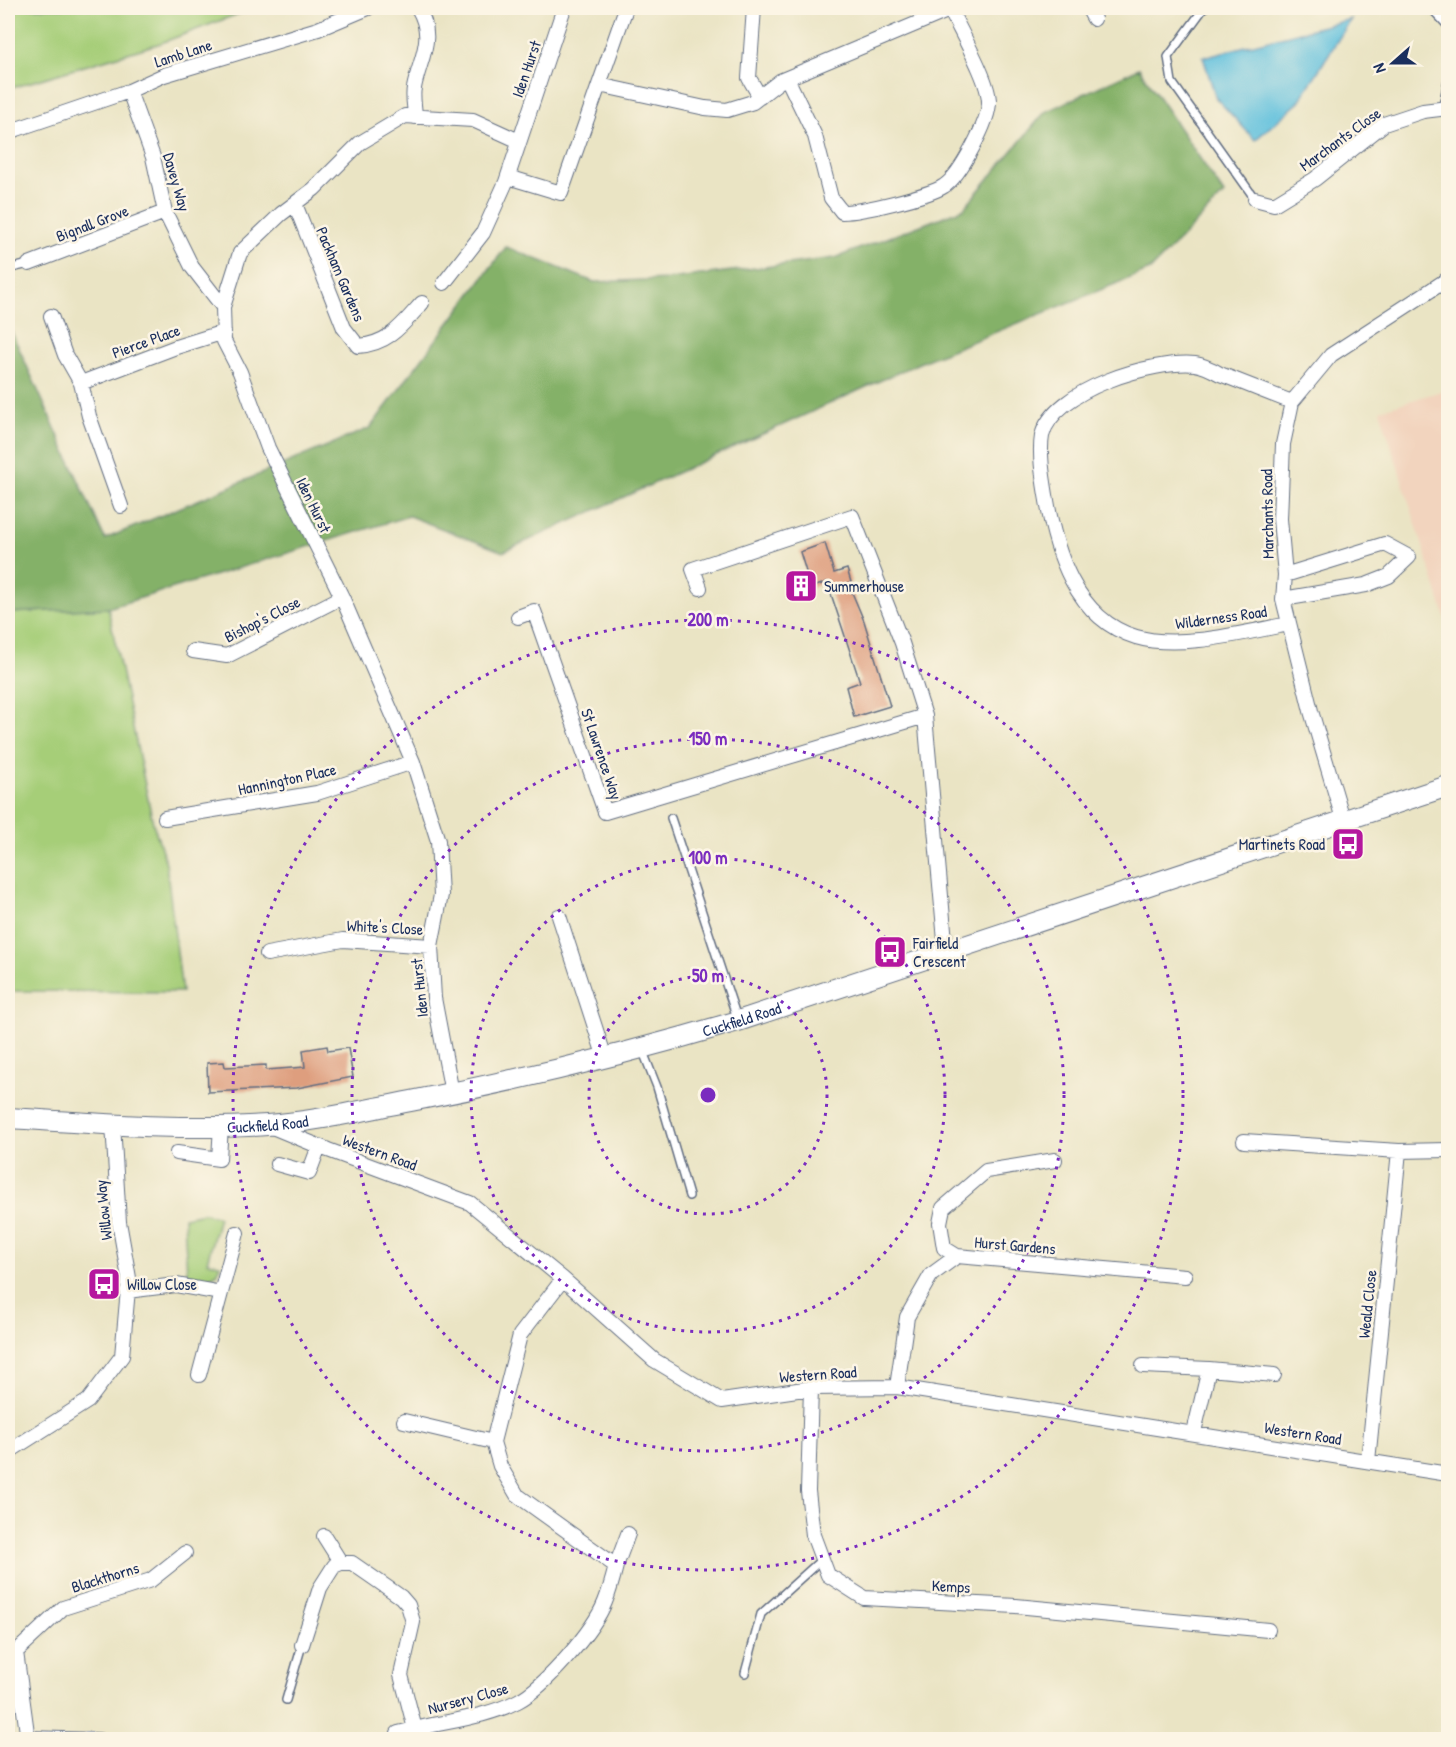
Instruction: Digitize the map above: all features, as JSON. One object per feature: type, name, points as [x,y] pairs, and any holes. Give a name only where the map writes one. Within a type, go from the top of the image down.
[{"type":"street","name":"Lamb Lane","points":[[8,132],[129,91],[164,75],[318,29],[368,8]]},
{"type":"street","points":[[415,117],[414,90],[425,55],[427,23],[418,8]]},
{"type":"street","name":"Iden Hurst","points":[[444,283],[483,232],[508,177],[564,8]]},
{"type":"street","points":[[508,177],[561,194],[626,8]]},
{"type":"street","points":[[754,8],[749,78],[760,97]]},
{"type":"street","points":[[599,85],[705,108],[727,110],[753,102],[787,78],[952,8],[989,100],[988,118],[953,179],[942,187],[874,207],[842,212],[831,198],[815,136],[787,78]]},
{"type":"street","name":"Davey Way","points":[[129,91],[153,157],[165,212],[192,267],[223,307]]},
{"type":"street","name":"Marchants Close","points":[[1255,199],[1274,204],[1315,179],[1384,124],[1446,107]]},
{"type":"street","name":"Iden Hurst","points":[[452,1093],[434,998],[431,946],[441,895],[438,841],[413,762],[342,597],[287,489],[224,341],[223,307],[240,253],[314,189],[360,143],[405,116],[473,120],[519,141]]},
{"type":"street","name":"Packham Gardens","points":[[295,204],[344,328],[358,346],[374,345],[391,337],[422,303]]},
{"type":"street","name":"Bignall Grove","points":[[29,264],[165,212]]},
{"type":"street","name":"Marchants Road","points":[[1343,819],[1311,711],[1283,599],[1285,575],[1280,508],[1283,444],[1292,402],[1331,355],[1449,279]]},
{"type":"street","points":[[51,316],[65,355],[81,383],[89,416],[121,506]]},
{"type":"street","name":"Pierce Place","points":[[81,383],[176,347],[224,332]]},
{"type":"street","name":"Wilderness Road","points":[[1289,624],[1174,641],[1137,638],[1112,626],[1082,598],[1064,568],[1050,519],[1043,477],[1042,435],[1056,412],[1084,391],[1150,367],[1196,364],[1292,402]]},
{"type":"street","points":[[700,588],[693,569],[852,516],[902,643],[925,716],[946,952]]},
{"type":"street","points":[[1283,599],[1366,585],[1389,576],[1409,557],[1385,544],[1285,575]]},
{"type":"street","name":"Bishop's Close","points":[[193,651],[227,656],[342,597]]},
{"type":"street","name":"St Lawrence Way","points":[[518,616],[534,611],[605,812],[925,716]]},
{"type":"street","name":"Hannington Place","points":[[165,818],[317,793],[413,762]]},
{"type":"street","name":"Cuckfield Road","points":[[8,1118],[113,1124],[268,1125],[351,1113],[452,1093],[605,1058],[738,1021],[1343,819],[1449,786]]},
{"type":"street","points":[[559,916],[605,1058]]},
{"type":"street","name":"White's Close","points":[[267,954],[343,940],[431,946]]},
{"type":"street","name":"Willow Way","points":[[8,1452],[88,1401],[122,1356],[129,1278],[119,1222],[113,1124]]},
{"type":"street","points":[[177,1153],[219,1159],[221,1125]]},
{"type":"street","name":"Western Road","points":[[268,1125],[470,1203],[563,1279],[654,1360],[722,1401],[811,1388],[897,1387],[1449,1474]]},
{"type":"street","points":[[1244,1141],[1399,1151],[1449,1150]]},
{"type":"street","points":[[278,1164],[309,1173],[319,1146]]},
{"type":"street","name":"Weald Close","points":[[1368,1461],[1399,1151]]},
{"type":"street","points":[[957,1256],[944,1248],[940,1223],[943,1208],[986,1171],[1055,1160]]},
{"type":"street","points":[[199,1375],[237,1233]]},
{"type":"street","name":"Hurst Gardens","points":[[897,1387],[907,1317],[931,1275],[957,1256],[1185,1276]]},
{"type":"street","points":[[563,1279],[520,1335],[493,1442],[500,1467],[517,1496],[616,1566]]},
{"type":"street","points":[[128,1291],[176,1285],[221,1293]]},
{"type":"street","points":[[1143,1366],[1274,1375]]},
{"type":"street","points":[[1194,1432],[1209,1369]]},
{"type":"street","name":"Kemps","points":[[811,1388],[808,1491],[813,1535],[828,1575],[864,1598],[1016,1606],[1268,1630]]},
{"type":"street","points":[[404,1421],[493,1442]]},
{"type":"street","name":"Nursery Close","points":[[341,1563],[352,1563],[401,1597],[408,1605],[413,1622],[401,1675],[415,1729],[503,1708],[532,1692],[590,1630],[605,1602],[628,1534]]},
{"type":"street","points":[[318,1642],[303,1641],[324,1579],[334,1566],[341,1563],[324,1536]]},
{"type":"street","name":"Blackthorns","points":[[12,1654],[63,1608],[151,1580],[185,1553]]},
{"type":"street","points":[[12,1654],[28,1739],[99,1740]]},
{"type":"street","points":[[398,1733],[415,1729]]},
{"type":"lane","points":[[1204,8],[1168,57],[1172,82],[1255,199]]},
{"type":"lane","points":[[1431,8],[1449,26]]},
{"type":"lane","points":[[1446,107],[1449,80]]},
{"type":"lane","points":[[8,269],[29,264]]},
{"type":"lane","points":[[671,818],[738,1021]]},
{"type":"lane","points":[[642,1049],[657,1087],[689,1196]]},
{"type":"lane","points":[[745,1673],[761,1614],[822,1559]]},
{"type":"lane","points":[[286,1700],[303,1641]]},
{"type":"shaded area","points":[[1448,389],[1448,626],[1380,410]]},
{"type":"green space","points":[[8,8],[254,8],[161,43],[8,89]]},
{"type":"green space","points":[[1139,68],[1224,194],[1150,270],[919,363],[503,552],[409,516],[108,608],[8,613],[8,324],[105,539],[370,428],[506,247],[594,282],[669,279],[835,258],[963,209],[1045,112]]},
{"type":"green space","points":[[108,608],[153,823],[166,863],[182,992],[8,991],[8,613]]},
{"type":"green space","points":[[204,1213],[219,1217],[207,1262],[220,1264],[218,1273],[206,1280],[187,1275],[184,1217]]},
{"type":"water","points":[[1351,19],[1298,103],[1255,140],[1216,98],[1203,57]]},
{"type":"building","points":[[825,543],[834,573],[847,569],[851,582],[848,583],[864,621],[890,706],[854,717],[846,687],[860,682],[843,630],[827,582],[811,588],[800,552]]},
{"type":"building","points":[[327,1046],[328,1051],[348,1048],[353,1077],[297,1088],[208,1092],[207,1063],[224,1062],[225,1067],[266,1065],[266,1070],[305,1067],[303,1050]]},
{"type":"place","name":"Summerhouse","points":[[801,586]]},
{"type":"place","name":"Martinets Road","points":[[1348,844]]},
{"type":"place","name":"Fairfield Crescent","points":[[890,952]]},
{"type":"place","name":"Willow Close","points":[[104,1284]]}]
